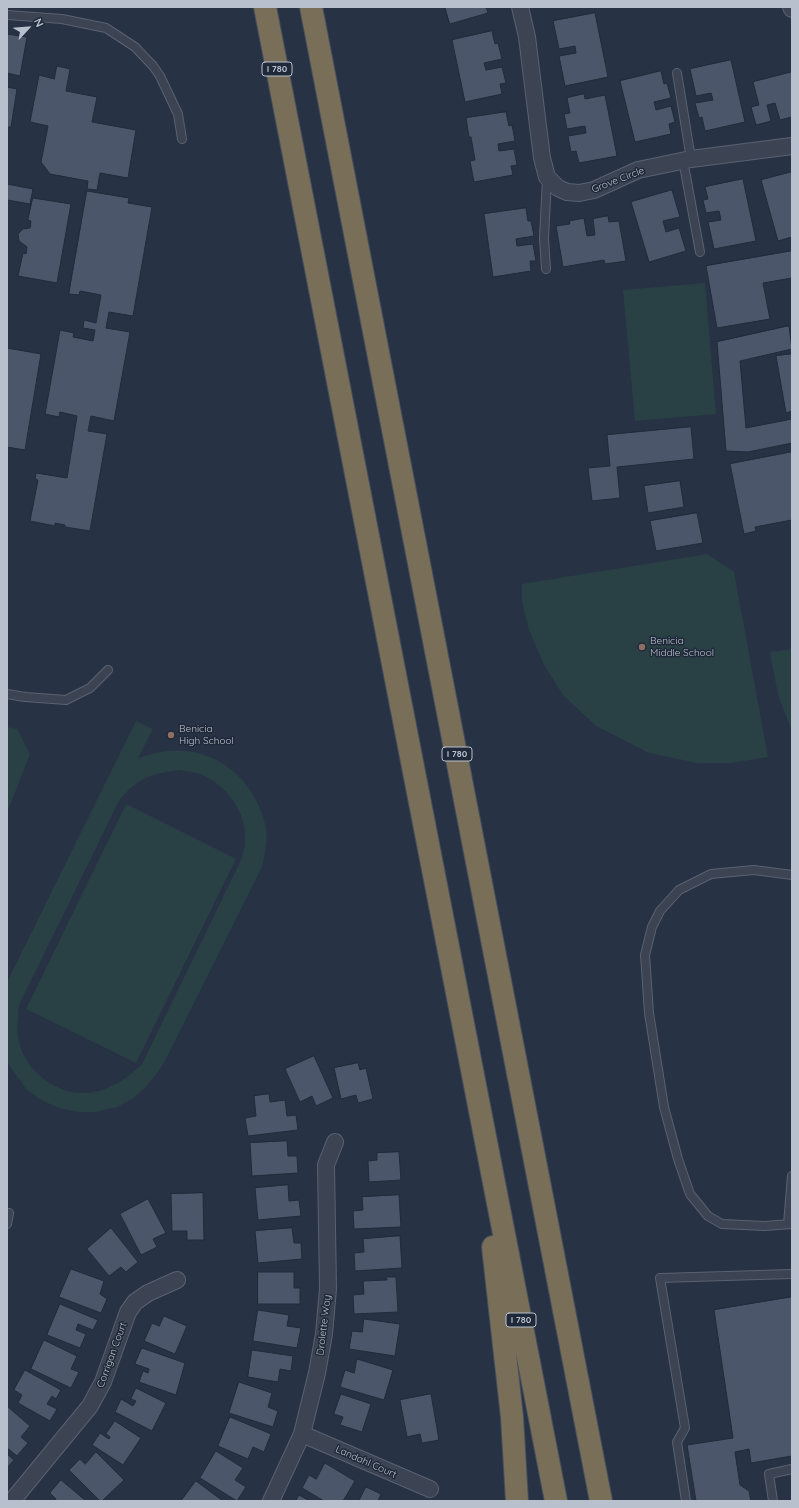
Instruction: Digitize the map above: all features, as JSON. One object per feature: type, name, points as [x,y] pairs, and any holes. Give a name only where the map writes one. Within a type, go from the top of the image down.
[{"type":"highway","points":[[253,7],[289,130]]},
{"type":"highway","name":"I 780","points":[[265,7],[556,1501]]},
{"type":"highway","name":"I 780","points":[[311,7],[601,1496]]},
{"type":"highway","points":[[485,1138],[492,1238],[512,1417],[517,1501]]},
{"type":"street","points":[[520,7],[527,37],[542,158],[547,177]]},
{"type":"street","name":"Grove Circle","points":[[547,177],[558,188],[567,192],[588,192],[634,172],[687,160],[792,146]]},
{"type":"street","name":"Drolette Way","points":[[271,1501],[302,1434],[317,1374],[324,1334],[328,1289],[326,1165],[335,1142]]},
{"type":"street","name":"Corrigan Court","points":[[12,1501],[90,1406],[103,1382],[128,1312],[135,1302],[148,1293],[177,1280]]},
{"type":"street","name":"Landahl Court","points":[[302,1434],[430,1490]]},
{"type":"lane","points":[[7,15],[62,19],[106,28],[135,47],[160,76],[178,114],[182,139]]},
{"type":"lane","points":[[677,73],[700,252]]},
{"type":"lane","points":[[546,269],[544,238],[547,177]]},
{"type":"lane","points":[[7,694],[66,700],[90,688],[108,670]]},
{"type":"lane","points":[[792,875],[754,870],[711,874],[679,890],[657,916],[652,927],[645,955],[649,1013],[664,1107],[678,1159],[690,1194],[708,1216],[722,1224],[764,1226],[790,1224],[792,1176]]},
{"type":"lane","points":[[7,1213],[9,1213],[7,1224]]},
{"type":"lane","points":[[686,1501],[677,1442],[685,1428],[660,1278],[792,1274]]},
{"type":"lane","points":[[773,1501],[769,1474],[792,1470]]},
{"type":"green space","points":[[705,283],[716,414],[635,421],[623,290]]},
{"type":"green space","points":[[707,554],[734,572],[768,757],[731,763],[697,763],[649,753],[596,726],[563,695],[544,665],[529,630],[522,602],[522,584]]},
{"type":"green space","points":[[792,649],[792,731],[778,695],[770,652]]},
{"type":"green space","points":[[136,721],[153,729],[138,758],[168,751],[186,751],[201,754],[215,759],[227,767],[248,787],[262,813],[267,833],[262,867],[167,1057],[158,1072],[145,1088],[132,1099],[117,1107],[95,1112],[78,1112],[59,1108],[41,1100],[26,1089],[7,1062],[7,982]],"holes":[[[180,770],[200,774],[220,786],[228,793],[243,821],[245,844],[242,858],[142,1064],[131,1074],[107,1088],[95,1092],[70,1092],[57,1087],[44,1079],[35,1071],[22,1052],[18,1033],[19,1005],[119,801],[132,787],[146,778],[162,773]]]},
{"type":"green space","points":[[7,727],[17,729],[30,754],[7,813]]},
{"type":"green space","points":[[126,804],[236,859],[136,1063],[26,1009]]},
{"type":"building","points":[[445,7],[486,7],[488,13],[450,24]]},
{"type":"building","points":[[595,13],[608,77],[565,86],[559,56],[576,53],[575,46],[559,49],[553,21]]},
{"type":"building","points":[[492,31],[495,44],[498,43],[502,59],[484,63],[486,70],[502,67],[506,83],[500,84],[502,94],[465,102],[452,40]]},
{"type":"building","points":[[7,34],[27,37],[20,76],[7,73]]},
{"type":"building","points":[[731,60],[745,122],[705,131],[702,117],[699,118],[695,103],[713,100],[711,93],[696,96],[690,69]]},
{"type":"building","points":[[57,66],[70,69],[66,91],[97,97],[92,122],[136,130],[128,178],[100,173],[97,190],[87,189],[88,181],[50,174],[41,162],[48,126],[30,122],[39,75],[54,79]]},
{"type":"building","points":[[661,71],[664,84],[667,83],[671,98],[654,102],[656,110],[671,106],[675,122],[669,124],[671,134],[635,142],[620,81]]},
{"type":"building","points":[[792,72],[792,117],[780,120],[775,103],[767,105],[771,121],[756,125],[751,107],[759,105],[753,82]]},
{"type":"building","points":[[7,87],[17,89],[11,127],[7,127]]},
{"type":"building","points":[[584,94],[585,99],[605,95],[617,156],[579,163],[576,151],[571,152],[568,136],[586,133],[585,126],[567,129],[564,114],[570,113],[567,98]]},
{"type":"building","points":[[506,112],[509,126],[512,125],[515,141],[498,144],[499,151],[514,149],[517,165],[511,166],[513,175],[474,182],[470,161],[475,160],[466,118]]},
{"type":"building","points":[[792,172],[792,237],[778,241],[761,180]]},
{"type":"building","points":[[743,179],[756,241],[714,249],[708,222],[721,220],[719,211],[706,213],[703,200],[708,199],[705,187]]},
{"type":"building","points":[[7,184],[33,189],[30,204],[7,200]]},
{"type":"building","points":[[672,190],[680,217],[663,221],[666,232],[679,228],[686,251],[649,262],[631,202]]},
{"type":"building","points":[[87,191],[129,198],[128,203],[152,207],[133,316],[109,312],[106,328],[130,332],[114,421],[91,416],[88,431],[107,434],[90,531],[65,527],[65,525],[55,523],[55,526],[30,521],[38,480],[35,479],[36,473],[67,478],[77,416],[60,412],[59,417],[45,414],[60,330],[74,333],[73,337],[93,341],[95,330],[83,328],[84,320],[96,323],[101,295],[80,291],[79,295],[69,294]]},
{"type":"building","points":[[33,198],[71,204],[57,283],[18,276],[23,253],[26,254],[27,247],[19,241],[18,234],[23,229],[30,228],[31,221],[28,220]]},
{"type":"building","points":[[526,208],[528,221],[531,221],[534,236],[516,239],[517,246],[533,244],[536,261],[530,261],[531,271],[493,277],[484,214]]},
{"type":"building","points":[[608,216],[609,222],[619,221],[626,261],[605,264],[604,260],[563,267],[556,226],[570,224],[569,221],[584,218],[587,236],[595,235],[593,219]]},
{"type":"building","points":[[792,251],[792,278],[763,283],[770,319],[717,328],[706,266]]},
{"type":"building","points":[[789,326],[792,349],[740,361],[746,428],[792,419],[792,443],[748,452],[726,451],[717,342]]},
{"type":"building","points":[[7,348],[41,354],[25,450],[7,447]]},
{"type":"building","points":[[792,354],[792,411],[786,413],[776,356]]},
{"type":"building","points":[[691,427],[694,459],[617,467],[620,498],[592,501],[588,468],[610,466],[607,435]]},
{"type":"building","points":[[792,452],[792,520],[755,527],[756,531],[744,534],[730,464]]},
{"type":"building","points":[[680,481],[684,507],[648,513],[644,486]]},
{"type":"building","points":[[697,513],[703,543],[656,551],[650,521]]},
{"type":"building","points":[[314,1056],[333,1098],[316,1106],[312,1096],[300,1102],[285,1069]]},
{"type":"building","points":[[358,1063],[360,1070],[366,1068],[373,1099],[358,1103],[356,1095],[341,1099],[334,1068]]},
{"type":"building","points":[[269,1094],[270,1102],[285,1100],[287,1116],[296,1115],[298,1130],[248,1136],[245,1118],[256,1116],[254,1096]]},
{"type":"building","points":[[287,1141],[288,1156],[297,1156],[298,1173],[252,1176],[250,1143]]},
{"type":"building","points":[[399,1152],[401,1180],[369,1182],[368,1161],[377,1160],[377,1153]]},
{"type":"building","points":[[288,1185],[289,1201],[299,1200],[301,1216],[258,1220],[255,1188]]},
{"type":"building","points":[[203,1193],[204,1240],[187,1240],[187,1231],[172,1231],[171,1194]]},
{"type":"building","points":[[399,1195],[401,1227],[354,1229],[353,1211],[363,1210],[362,1197]]},
{"type":"building","points":[[148,1199],[166,1233],[153,1239],[157,1247],[141,1255],[120,1214]]},
{"type":"building","points":[[111,1228],[138,1262],[126,1272],[121,1267],[109,1276],[87,1249]]},
{"type":"building","points":[[292,1228],[294,1243],[301,1243],[302,1259],[258,1263],[255,1231]]},
{"type":"building","points":[[400,1236],[402,1268],[355,1271],[354,1253],[364,1252],[363,1239]]},
{"type":"building","points":[[71,1269],[104,1281],[100,1294],[107,1299],[101,1313],[59,1297]]},
{"type":"building","points":[[258,1272],[294,1272],[294,1288],[300,1288],[300,1304],[258,1304]]},
{"type":"building","points":[[386,1277],[396,1277],[398,1312],[354,1314],[353,1295],[364,1294],[363,1281],[387,1280]]},
{"type":"building","points":[[792,1297],[792,1456],[751,1463],[749,1449],[735,1452],[740,1485],[749,1491],[751,1501],[696,1501],[687,1445],[733,1438],[714,1310]]},
{"type":"building","points":[[60,1304],[98,1320],[93,1330],[78,1324],[76,1330],[86,1334],[80,1348],[47,1335]]},
{"type":"building","points":[[258,1310],[289,1315],[287,1326],[301,1328],[297,1348],[253,1341]]},
{"type":"building","points":[[164,1316],[187,1326],[175,1354],[144,1341],[152,1323],[159,1326]]},
{"type":"building","points":[[364,1319],[400,1324],[395,1356],[349,1349],[352,1331],[362,1332]]},
{"type":"building","points":[[44,1340],[77,1356],[71,1369],[79,1372],[71,1388],[31,1369]]},
{"type":"building","points":[[142,1348],[185,1363],[176,1395],[139,1382],[143,1371],[148,1373],[149,1369],[135,1364]]},
{"type":"building","points":[[252,1350],[293,1356],[291,1371],[280,1369],[278,1382],[248,1377]]},
{"type":"building","points":[[357,1359],[393,1370],[384,1400],[340,1387],[345,1370],[354,1373]]},
{"type":"building","points":[[25,1370],[61,1390],[56,1399],[52,1396],[47,1404],[57,1409],[50,1421],[18,1403],[22,1395],[14,1390]]},
{"type":"building","points":[[239,1382],[272,1393],[268,1407],[278,1411],[273,1427],[229,1413]]},
{"type":"building","points":[[136,1388],[166,1403],[152,1431],[115,1412],[121,1399],[133,1406],[136,1401],[131,1399]]},
{"type":"building","points":[[341,1394],[371,1404],[362,1432],[340,1425],[343,1417],[334,1414]]},
{"type":"building","points":[[431,1394],[439,1440],[422,1443],[420,1434],[407,1437],[400,1400]]},
{"type":"building","points":[[7,1406],[30,1426],[21,1437],[28,1443],[17,1456],[7,1448]]},
{"type":"building","points":[[230,1417],[271,1434],[264,1452],[253,1447],[248,1459],[218,1446]]},
{"type":"building","points":[[115,1421],[141,1438],[123,1465],[92,1445],[100,1433],[109,1439],[110,1437],[106,1434]]},
{"type":"building","points":[[216,1451],[243,1468],[235,1480],[246,1487],[237,1501],[200,1478]]},
{"type":"building","points":[[96,1452],[124,1480],[102,1501],[100,1501],[69,1470],[80,1459],[85,1464]]},
{"type":"building","points":[[7,1454],[14,1460],[7,1468]]},
{"type":"building","points":[[325,1463],[355,1481],[343,1501],[324,1501],[302,1488],[309,1475],[316,1479]]},
{"type":"building","points":[[61,1480],[86,1501],[55,1501],[56,1499],[50,1493]]},
{"type":"building","points":[[196,1481],[223,1501],[181,1501]]},
{"type":"building","points":[[366,1487],[381,1494],[378,1501],[359,1501]]},
{"type":"building","points":[[299,1495],[310,1501],[296,1501]]},
{"type":"place","name":"Benicia Middle School","points":[[642,647]]},
{"type":"place","name":"Benicia High School","points":[[171,735]]}]
